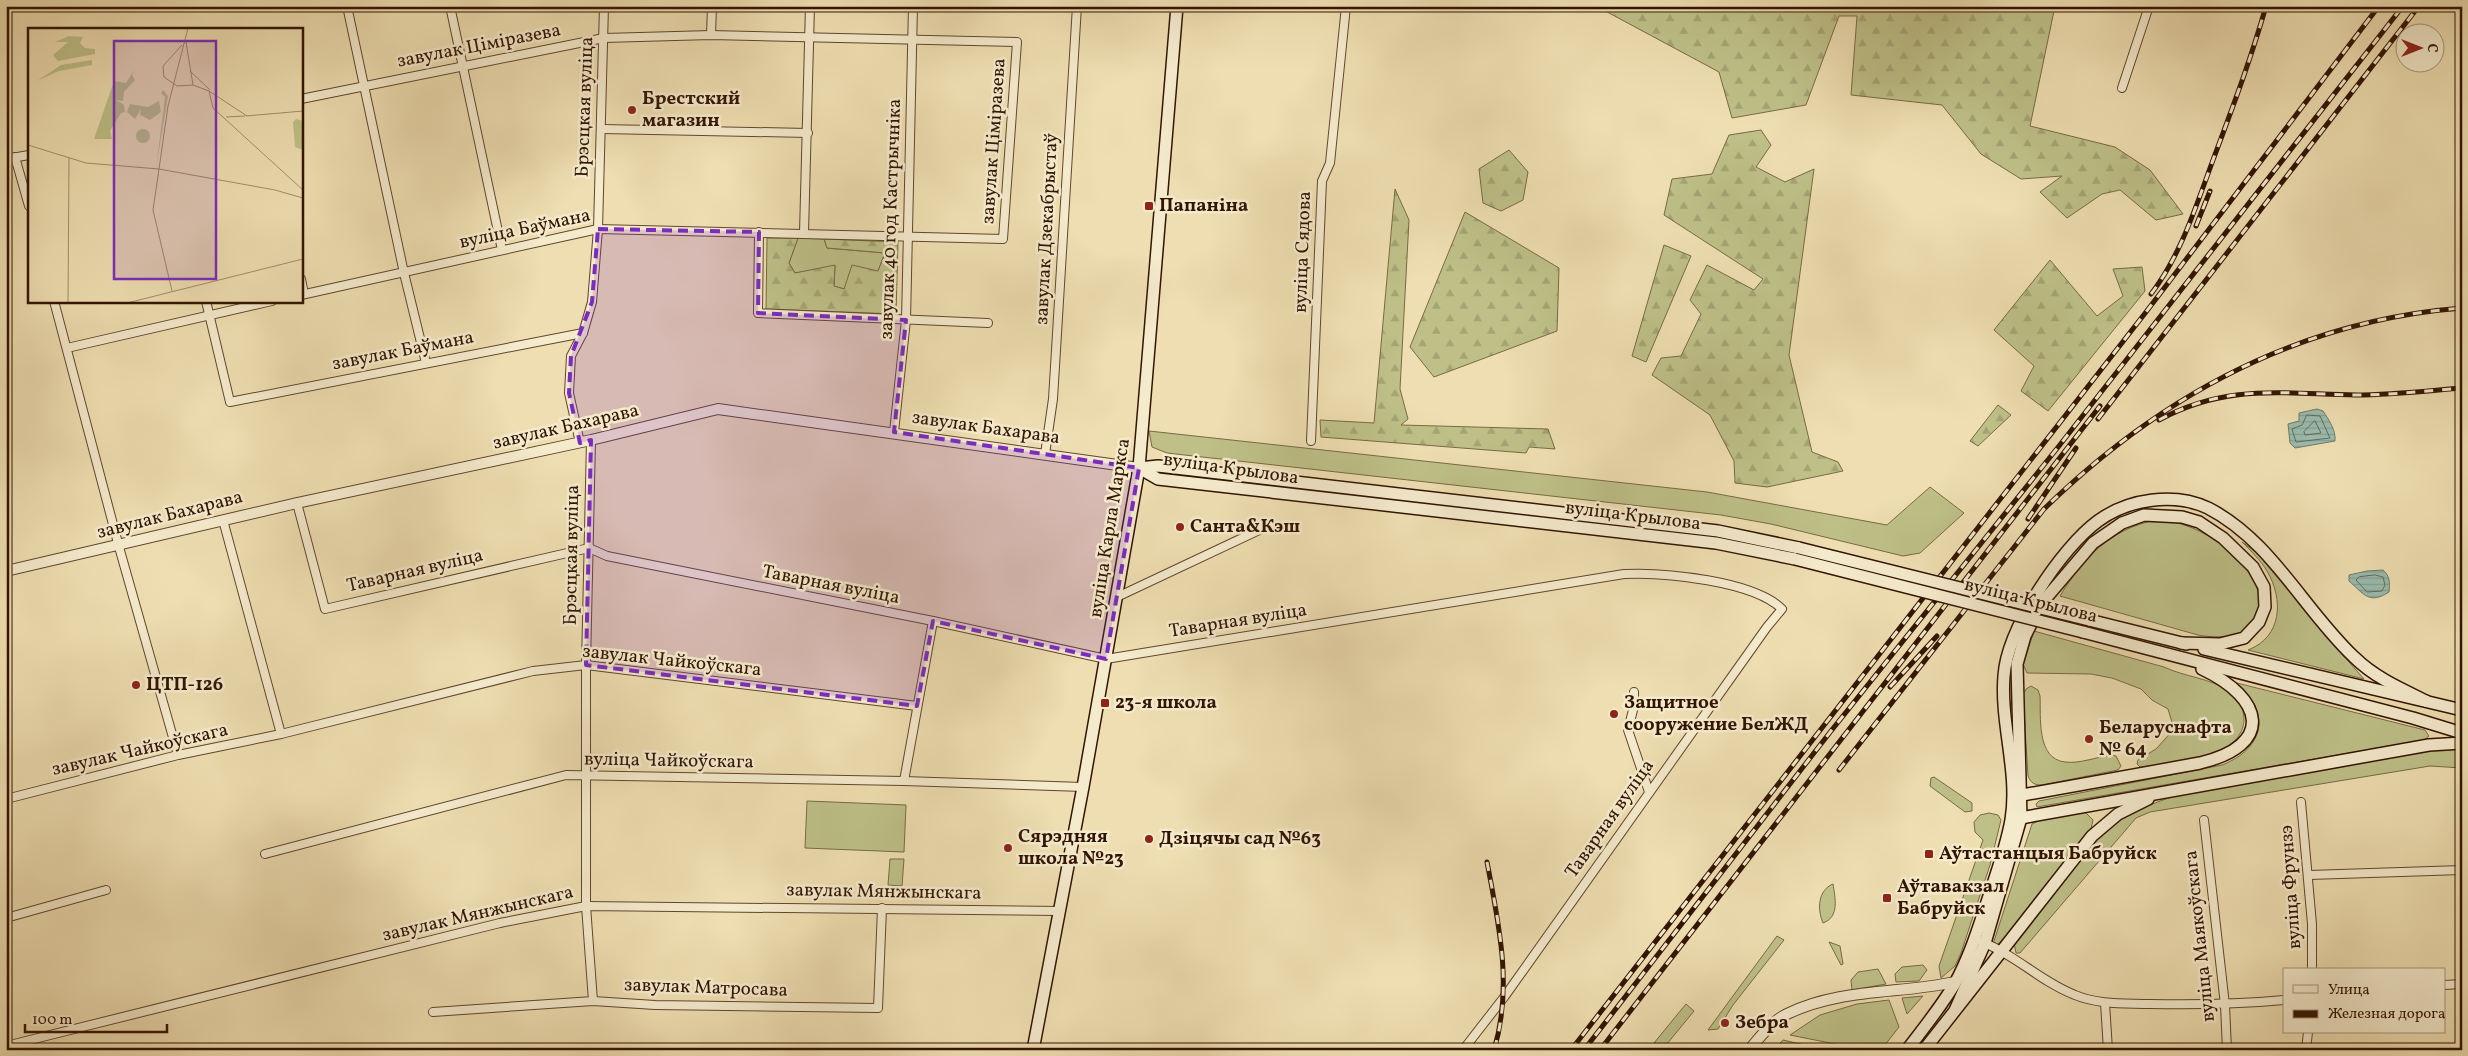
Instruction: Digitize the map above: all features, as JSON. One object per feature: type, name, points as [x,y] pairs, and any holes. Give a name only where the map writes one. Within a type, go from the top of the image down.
[{"type":"main road","name":"вуліца Карла Маркса","points":[[1034,1050],[1140,468],[1177,6]]},
{"type":"main road","name":"вуліца Крылова","points":[[1140,468],[1158,466],[1718,531],[1799,548],[2181,643],[2462,710]]},
{"type":"main road","name":"вуліца Крылова","points":[[1140,468],[1158,479],[1716,543],[1794,559],[2083,632],[2413,718],[2462,733]]},
{"type":"main road","points":[[2017,796],[2004,676],[2007,656],[2016,632],[2032,601],[2076,542],[2105,517],[2125,506],[2151,500],[2182,500],[2206,508],[2234,524],[2263,550],[2336,639],[2356,660],[2384,680],[2426,701]]},
{"type":"main road","points":[[1956,1008],[1980,941],[2016,819],[2017,664],[2025,636],[2041,604],[2093,543],[2122,524],[2144,515],[2164,514],[2199,522],[2223,538],[2253,567],[2264,587],[2266,607],[2256,626],[2244,638],[2220,644],[2181,643]]},
{"type":"main road","points":[[2017,796],[2200,763],[2221,758],[2237,749],[2251,730],[2252,714],[2244,697],[2222,678],[2178,657]]},
{"type":"main road","points":[[2016,819],[2429,745],[2462,743]]},
{"type":"main road","points":[[1924,1050],[2092,836],[2118,814],[2160,792]]},
{"type":"main road","points":[[1907,1050],[1955,982],[1980,941]]},
{"type":"street","points":[[347,6],[404,272],[426,363]]},
{"type":"street","points":[[450,6],[502,250]]},
{"type":"street","name":"Брэсцкая вуліца","points":[[580,443],[569,392],[571,356],[583,333],[592,302],[598,229],[604,6]]},
{"type":"street","points":[[711,35],[712,6]]},
{"type":"street","points":[[804,233],[810,6]]},
{"type":"street","name":"завулак 40 год Кастрычніка","points":[[894,432],[906,320],[913,6]]},
{"type":"street","name":"завулак Дзекабрыстаў","points":[[1045,454],[1053,399],[1077,6]]},
{"type":"street","name":"вуліца Сядова","points":[[1311,441],[1322,182],[1330,163],[1346,6]]},
{"type":"street","points":[[2122,88],[2148,6]]},
{"type":"street","name":"завулак Ціміразева","points":[[302,99],[604,38],[711,35],[1017,42],[1003,239]]},
{"type":"street","points":[[602,129],[808,133]]},
{"type":"street","points":[[6,159],[28,155]]},
{"type":"street","points":[[16,157],[28,202]]},
{"type":"street","name":"вуліца Баўмана","points":[[303,294],[598,229],[1003,239]]},
{"type":"street","points":[[758,232],[758,313],[988,323]]},
{"type":"street","points":[[54,302],[119,546],[178,755]]},
{"type":"street","points":[[206,302],[209,315]]},
{"type":"street","points":[[67,348],[268,302]]},
{"type":"street","name":"завулак Баўмана","points":[[209,315],[230,402],[583,333]]},
{"type":"street","name":"завулак Бахарава","points":[[6,571],[297,503],[580,443],[718,409],[894,432],[1140,468]]},
{"type":"street","name":"Брэсцкая вуліца","points":[[591,440],[586,665],[586,906],[594,1001]]},
{"type":"street","name":"Таварная вуліца","points":[[297,503],[326,609],[589,548],[608,556],[932,621],[1106,659],[1624,574],[1648,573],[1709,580],[1772,600],[1782,609],[1767,627],[1463,1050]]},
{"type":"street","points":[[223,520],[281,734]]},
{"type":"street","points":[[1116,597],[1272,524]]},
{"type":"street","points":[[904,781],[932,621]]},
{"type":"street","name":"завулак Чайкоўскага","points":[[6,798],[178,755],[281,734],[532,671],[586,665],[917,706]]},
{"type":"street","points":[[1634,692],[1634,706],[1628,730],[1649,792]]},
{"type":"street","name":"вуліца Чайкоўскага","points":[[265,854],[566,775],[904,781],[1083,787]]},
{"type":"street","name":"вуліца Фрунзэ","points":[[2301,802],[2309,875],[2312,968]]},
{"type":"street","name":"вуліца Маякоўскага","points":[[2204,820],[2225,1005],[2227,1050]]},
{"type":"street","points":[[2309,875],[2462,870]]},
{"type":"street","points":[[6,918],[106,890]]},
{"type":"street","name":"завулак Мянжынскага","points":[[6,1046],[500,923],[586,906],[1059,911]]},
{"type":"street","name":"завулак Матросава","points":[[432,1012],[594,1001],[655,1005],[878,1008],[882,908]]},
{"type":"street","points":[[1980,941],[2001,951],[2048,983],[2076,996],[2105,1003],[2225,1005],[2283,1000]]},
{"type":"street","points":[[1749,1050],[1770,1026],[1781,1018],[1812,1005],[1862,994],[1955,982]]},
{"type":"street","points":[[2446,985],[2462,984]]},
{"type":"street","points":[[2105,1003],[2108,1050]]},
{"type":"street","points":[[2306,1050],[2308,1034]]},
{"type":"highlighted area","points":[[598,229],[759,232],[758,313],[906,320],[894,432],[1139,468],[1106,659],[933,621],[917,706],[586,665],[591,440],[580,443],[569,393],[571,356],[592,302]]},
{"type":"green space","points":[[1596,6],[2055,6],[2030,126],[2115,147],[2150,170],[2183,214],[2156,220],[2120,190],[2102,194],[2067,218],[2040,192],[2062,176],[2021,179],[1981,154],[1942,105],[1851,95],[1857,16],[1839,16],[1806,105],[1732,118],[1719,72]]},
{"type":"green space","points":[[1761,130],[1771,145],[1756,167],[1785,182],[1814,169],[1789,355],[1812,452],[1838,462],[1843,471],[1767,487],[1735,483],[1734,461],[1710,415],[1652,375],[1661,358],[1681,356],[1701,314],[1690,300],[1707,265],[1754,290],[1763,279],[1664,215],[1672,179],[1712,174],[1729,135]]},
{"type":"green space","points":[[1509,150],[1528,172],[1523,200],[1501,211],[1483,203],[1479,169]]},
{"type":"green space","points":[[1395,189],[1409,220],[1400,389],[1408,419],[1401,425],[1548,429],[1555,449],[1529,447],[1526,453],[1321,437],[1320,420],[1374,423]]},
{"type":"green space","points":[[1465,212],[1559,268],[1557,331],[1434,377],[1410,347]]},
{"type":"green space","points":[[767,238],[798,238],[789,263],[795,273],[835,265],[834,286],[844,289],[852,265],[878,271],[885,253],[827,248],[824,239],[898,242],[896,314],[766,309]]},
{"type":"green space","points":[[798,238],[824,239],[827,248],[885,253],[878,271],[844,289],[834,286],[835,266],[795,273],[789,263]]},
{"type":"green space","points":[[1664,245],[1691,256],[1646,362],[1632,356]]},
{"type":"green space","points":[[2050,260],[2097,316],[2123,296],[2113,269],[2142,267],[2145,291],[2048,411],[2021,391],[2034,366],[1994,330]]},
{"type":"green space","points":[[1998,405],[2011,415],[1978,446],[1970,441]]},
{"type":"green space","points":[[1149,431],[1707,492],[1887,525],[1930,487],[1964,513],[1920,553],[1903,556],[1771,524],[1721,515],[1167,453],[1152,447]]},
{"type":"green space","points":[[2156,520],[2173,522],[2206,534],[2235,556],[2247,570],[2261,601],[2256,618],[2248,628],[2235,635],[2212,637],[2198,635],[2060,596],[2078,569],[2099,547],[2125,530]]},
{"type":"green space","points":[[2242,542],[2257,553],[2364,679],[2248,650],[2268,636],[2277,616],[2277,605],[2276,594],[2267,571]]},
{"type":"green space","points":[[2034,631],[2164,667],[2222,687],[2238,700],[2242,708],[2244,720],[2240,733],[2231,744],[2203,757],[2169,764],[2140,767],[2137,764],[2138,760],[2156,749],[2174,729],[2168,709],[2152,700],[2141,689],[2112,678],[2091,674],[2027,673],[2023,664]]},
{"type":"green space","points":[[2237,683],[2425,730],[2429,736],[2424,740],[2037,807],[2036,804],[2039,801],[2222,765],[2236,758],[2255,739],[2259,718],[2248,694]]},
{"type":"green space","points":[[2031,686],[2038,690],[2040,696],[2042,735],[2049,753],[2056,759],[2065,762],[2082,761],[2111,755],[2116,756],[2121,766],[2118,770],[2042,785],[2032,782],[2028,776],[2023,695],[2026,689]]},
{"type":"green space","points":[[2430,750],[2462,750],[2462,768],[2430,766],[2150,812],[2136,818],[2020,953],[2016,953],[2014,943],[2091,845],[2118,821],[2139,809],[2179,794]]},
{"type":"green space","points":[[1934,777],[1972,803],[1972,811],[1965,812],[1930,786],[1931,778]]},
{"type":"green space","points":[[807,801],[906,805],[904,852],[805,848]]},
{"type":"green space","points":[[2085,812],[2093,820],[2091,829],[2008,935],[1997,945],[1993,944],[2032,824],[2042,819]]},
{"type":"green space","points":[[1989,813],[1998,815],[2001,820],[1990,865],[1961,953],[1955,966],[1941,978],[1939,966],[1983,840],[1975,832],[1974,822],[1980,815]]},
{"type":"green space","points":[[890,859],[904,859],[902,886],[888,885]]},
{"type":"green space","points":[[1833,884],[1834,911],[1832,916],[1823,923],[1820,912],[1820,900],[1824,891]]},
{"type":"green space","points":[[1777,936],[1784,940],[1733,1005],[1718,1029],[1708,1030]]},
{"type":"green space","points":[[1829,942],[1840,946],[1843,964],[1841,965]]},
{"type":"green space","points":[[1923,965],[1927,970],[1919,981],[1896,982],[1895,974],[1902,967]]},
{"type":"green space","points":[[1878,969],[1886,984],[1852,990],[1851,980],[1858,972]]},
{"type":"green space","points":[[1923,996],[1907,1014],[1902,998]]},
{"type":"green space","points":[[1889,1000],[1899,1027],[1881,1050],[1865,1050],[1790,1035],[1820,1015],[1857,1004]]},
{"type":"green space","points":[[1686,1004],[1694,1011],[1662,1050],[1654,1043]]},
{"type":"green space","points":[[1783,1040],[1827,1050],[1774,1050]]},
{"type":"water","points":[[2317,409],[2323,411],[2330,422],[2335,441],[2295,448],[2290,443],[2288,424],[2299,421],[2299,413]]},
{"type":"water","points":[[2383,570],[2388,577],[2389,592],[2376,598],[2363,594],[2349,581],[2349,575]]},
{"type":"railway","points":[[2151,294],[2171,263],[2194,212],[2241,84],[2266,6]]},
{"type":"railway","points":[[1571,1050],[2146,312],[2379,6]]},
{"type":"railway","points":[[1584,1050],[1831,731],[2059,446],[2403,6]]},
{"type":"railway","points":[[2098,419],[2419,6]]},
{"type":"railway","points":[[2196,226],[2210,191]]},
{"type":"railway","points":[[1839,770],[2044,509],[2089,468],[2135,432],[2184,399],[2235,371],[2288,348],[2344,329],[2402,316],[2462,308]]},
{"type":"railway","points":[[2159,420],[2184,408],[2208,400],[2256,393],[2369,395],[2462,388]]},
{"type":"railway","points":[[1600,1050],[2100,406]]},
{"type":"railway","points":[[2028,519],[2076,448]]},
{"type":"railway","points":[[1890,687],[1937,636]]},
{"type":"railway","points":[[1487,862],[1496,909],[1503,979],[1503,1003],[1494,1050]]},
{"type":"place","name":"Брестский магазин","points":[[632,110]]},
{"type":"place","name":"Папаніна","points":[[1149,206]]},
{"type":"place","name":"Санта&Кэш","points":[[1180,527]]},
{"type":"place","name":"ЦТП-126","points":[[136,685]]},
{"type":"place","name":"23-я школа","points":[[1105,703]]},
{"type":"place","name":"Защитное сооружение БелЖД","points":[[1614,714]]},
{"type":"place","name":"Беларуснафта № 64","points":[[2089,739]]},
{"type":"place","name":"Дзіцячы сад №63","points":[[1149,839]]},
{"type":"place","name":"Сярэдняя школа №23","points":[[1008,848]]},
{"type":"place","name":"Аўтастанцыя Бабруйск","points":[[1929,854]]},
{"type":"place","name":"Аўтавакзал Бабруйск","points":[[1887,898]]},
{"type":"place","name":"Зебра","points":[[1725,1023]]}]
